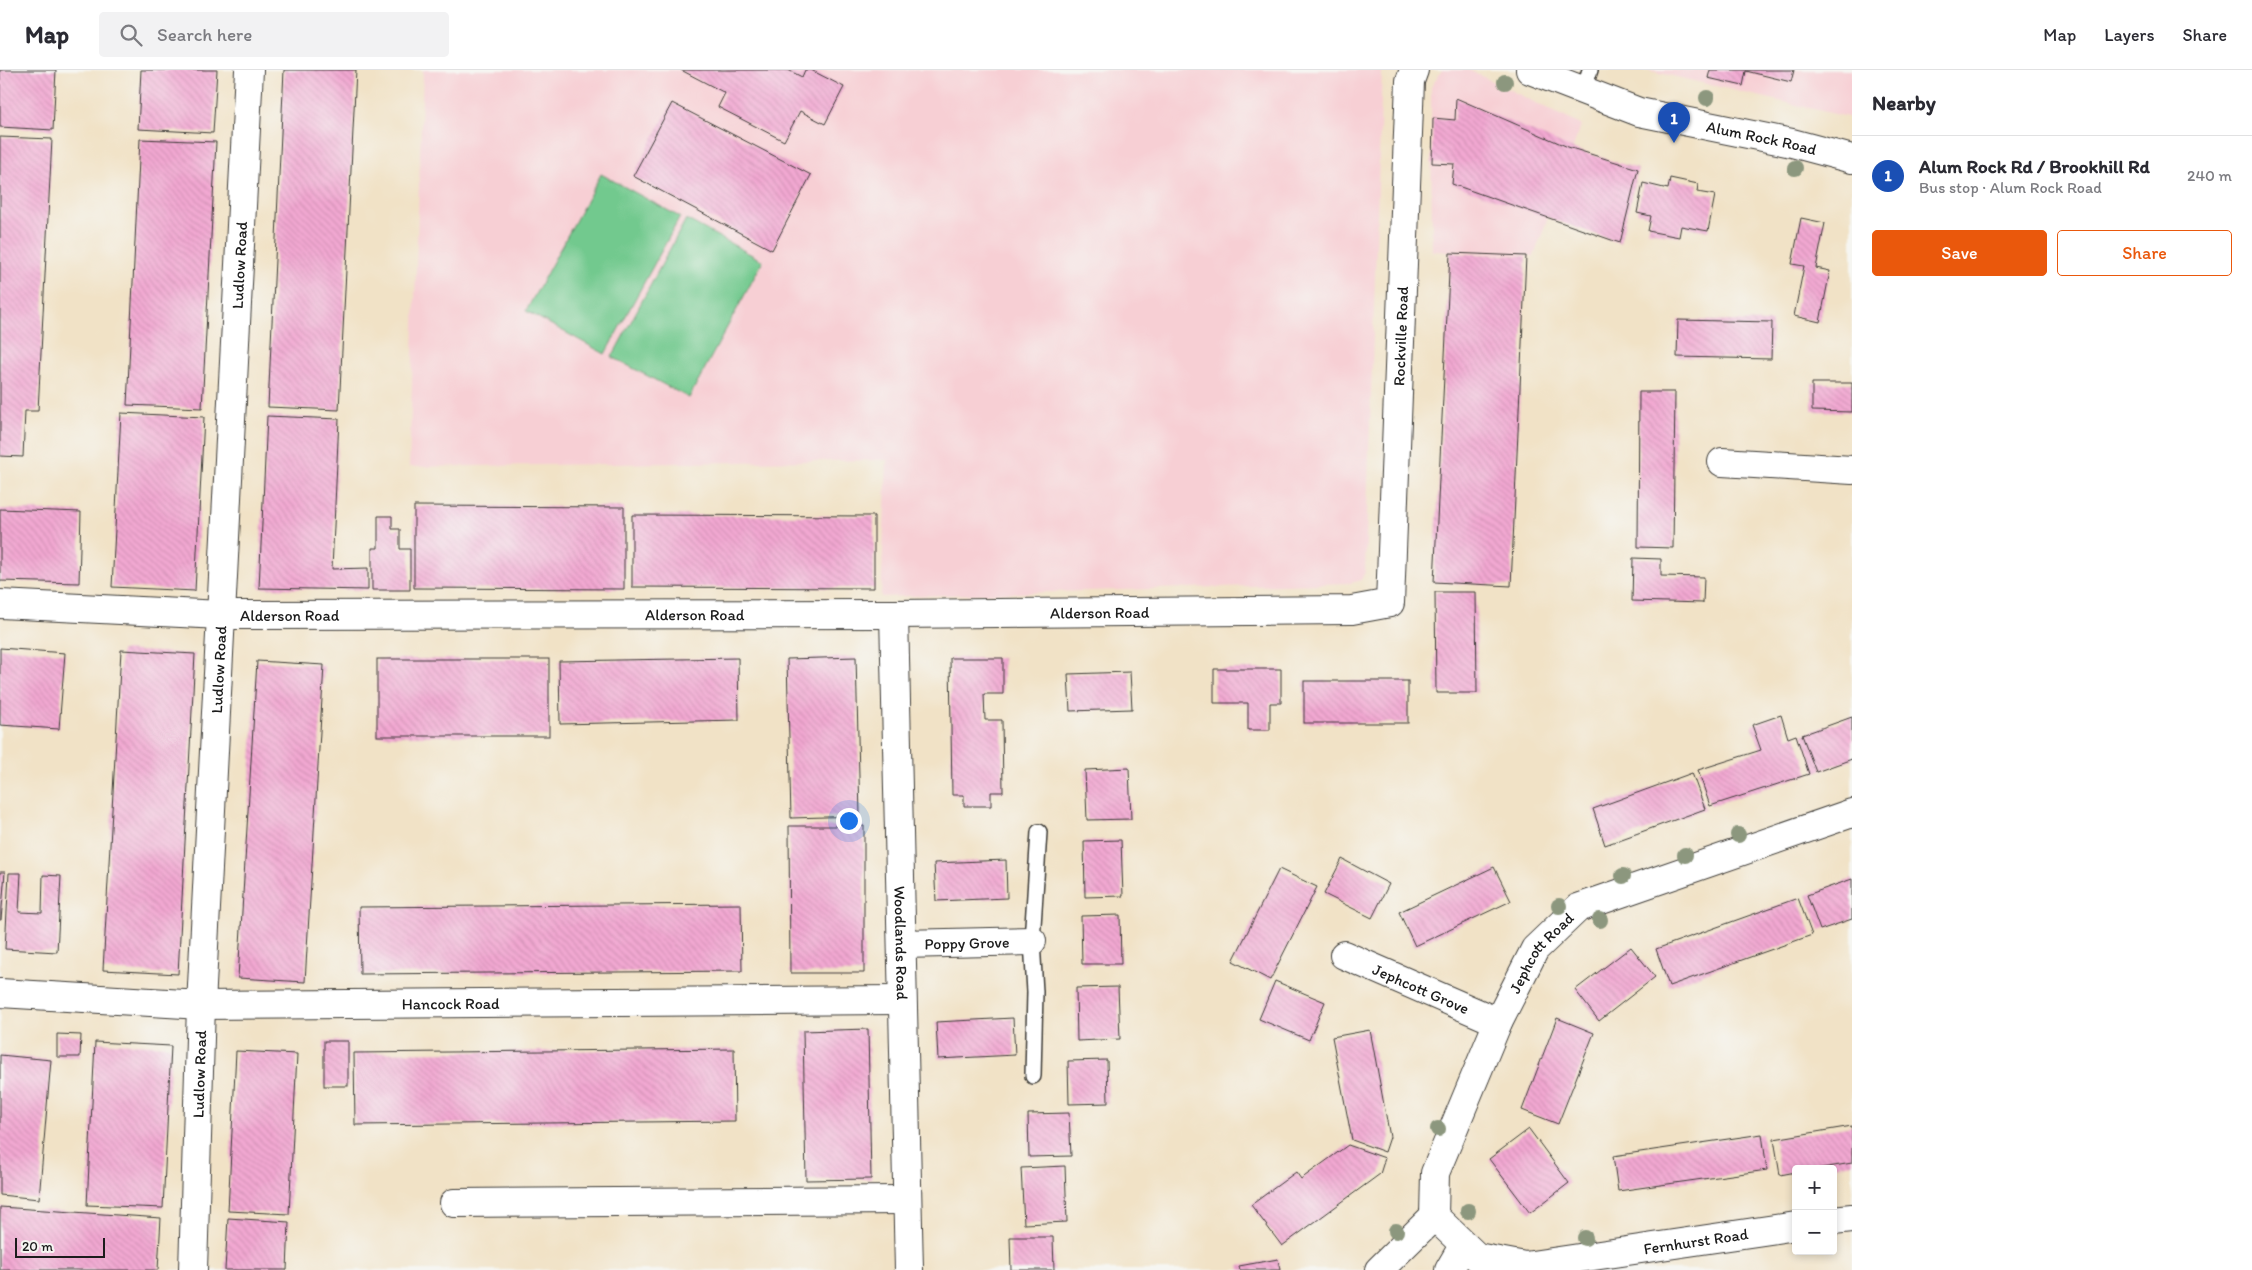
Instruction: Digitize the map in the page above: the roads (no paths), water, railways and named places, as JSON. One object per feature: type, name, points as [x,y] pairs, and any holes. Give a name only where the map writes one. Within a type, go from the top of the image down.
[{"type":"street","name":"Ludlow Road","points":[[193,1270],[201,1005],[249,70]]},
{"type":"street","name":"Rockville Road","points":[[1390,603],[1410,81],[1414,70]]},
{"type":"street","name":"Alum Rock Road","points":[[1530,70],[1586,80],[1639,112],[1792,143],[1852,159]]},
{"type":"street","points":[[1722,462],[1852,470]]},
{"type":"street","name":"Alderson Road","points":[[0,604],[221,616],[894,614],[1352,610],[1390,603]]},
{"type":"street","name":"Woodlands Road","points":[[894,614],[902,944],[901,1000],[909,1270]]},
{"type":"street","name":"Jephcott Road","points":[[1434,1216],[1435,1173],[1498,1022],[1535,949],[1578,908],[1852,813]]},
{"type":"street","name":"Poppy Grove","points":[[902,944],[1032,941]]},
{"type":"street","name":"Jephcott Grove","points":[[1344,955],[1498,1022]]},
{"type":"street","name":"Hancock Road","points":[[0,993],[201,1005],[901,1000]]},
{"type":"street","points":[[454,1203],[907,1200]]},
{"type":"street","points":[[1379,1270],[1434,1216],[1473,1258],[1449,1270]]},
{"type":"street","points":[[1837,1220],[1852,1218]]},
{"type":"street","name":"Fernhurst Road","points":[[1473,1258],[1525,1266],[1792,1227]]},
{"type":"lane","points":[[1033,1076],[1036,992],[1032,941],[1039,832]]},
{"type":"place","name":"Alum Rock Rd / Brookhill Rd","points":[[1674,143]]}]
